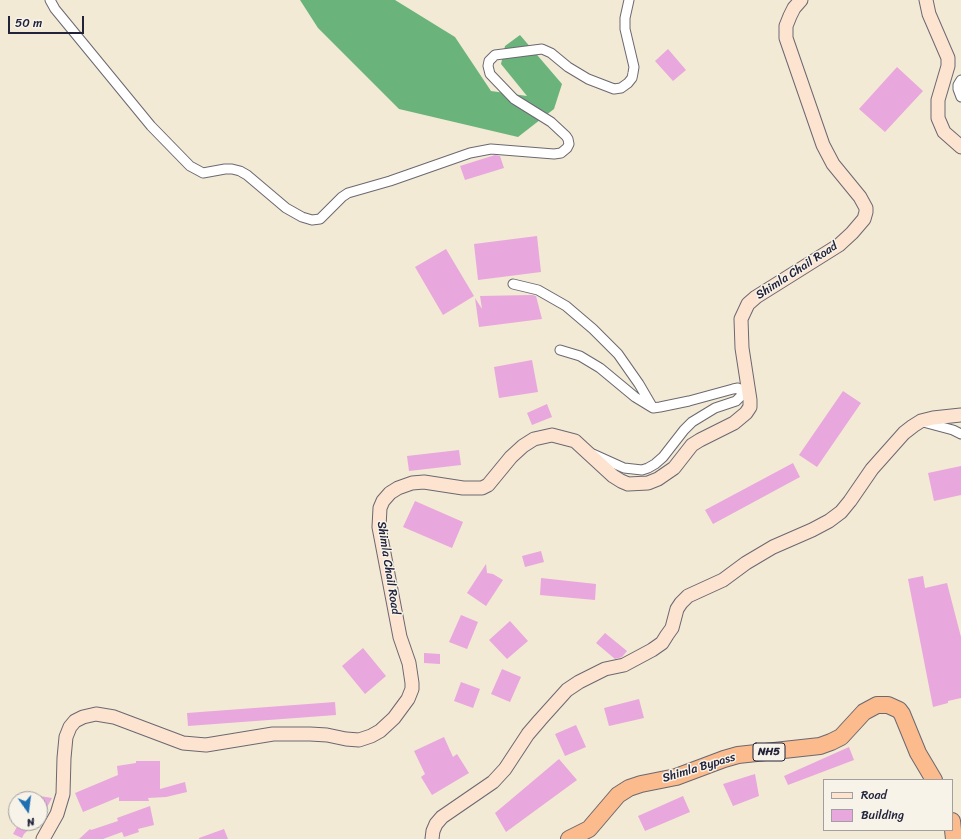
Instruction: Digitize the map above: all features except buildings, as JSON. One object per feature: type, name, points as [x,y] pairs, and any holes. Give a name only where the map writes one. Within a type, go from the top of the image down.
[{"type":"highway","name":"Shimla Bypass","points":[[569,839],[589,829],[618,795],[629,788],[676,777],[738,755],[820,746],[841,737],[864,712],[877,705],[888,705],[898,710],[902,714],[918,753],[933,779]]},
{"type":"highway","points":[[953,826],[955,835],[954,839]]},
{"type":"main road","name":"Shimla Chail Road","points":[[43,839],[57,814],[63,794],[66,737],[70,727],[75,721],[83,717],[96,714],[114,717],[183,743],[195,745],[206,745],[273,734],[327,735],[358,740],[371,736],[380,731],[394,718],[408,699],[412,689],[412,683],[410,663],[400,638],[379,526],[380,508],[383,501],[390,493],[398,488],[412,483],[424,482],[463,488],[482,488],[488,485],[523,446],[534,439],[552,435],[575,440],[613,476],[621,481],[634,484],[648,483],[658,479],[674,468],[692,445],[742,417],[750,407],[741,330],[741,320],[748,304],[756,297],[839,245],[852,233],[866,215],[864,202],[833,164],[823,145],[786,38],[786,26],[794,8],[801,0]]},
{"type":"main road","points":[[926,0],[929,14],[948,58],[948,66],[938,100],[938,118],[944,132],[961,147]]},
{"type":"main road","points":[[432,839],[436,824],[442,817],[493,782],[504,769],[528,734],[567,690],[605,669],[624,665],[641,657],[662,643],[672,628],[678,609],[688,596],[723,580],[746,563],[773,547],[812,530],[829,521],[841,512],[872,469],[904,433],[921,421],[933,418],[961,416]]},
{"type":"street","points":[[50,0],[55,9],[151,126],[190,166],[203,173],[225,169],[240,171],[247,175],[286,208],[302,217],[312,220],[320,219],[348,193],[390,182],[474,151],[491,149],[554,154],[561,153],[569,144],[566,136],[551,122],[514,99],[490,74],[488,66],[489,61],[495,55],[542,49],[551,53],[568,67],[588,79],[614,89],[621,88],[628,83],[634,73],[625,18],[629,0]]},
{"type":"street","points":[[961,80],[958,85],[961,97]]},
{"type":"street","points":[[512,284],[538,290],[566,306],[594,329],[618,354],[639,384],[653,408]]},
{"type":"street","points":[[560,350],[580,356],[600,368],[635,397],[653,408],[733,389],[738,388],[741,390],[741,396],[738,400],[715,408],[692,422],[663,457],[648,468],[637,470],[624,468],[590,453]]},
{"type":"street","points":[[921,421],[953,430],[961,434]]},
{"type":"green space","points":[[300,0],[395,0],[455,37],[491,91],[527,96],[501,64],[505,46],[520,35],[562,84],[554,109],[518,137],[399,109],[318,28]]}]
